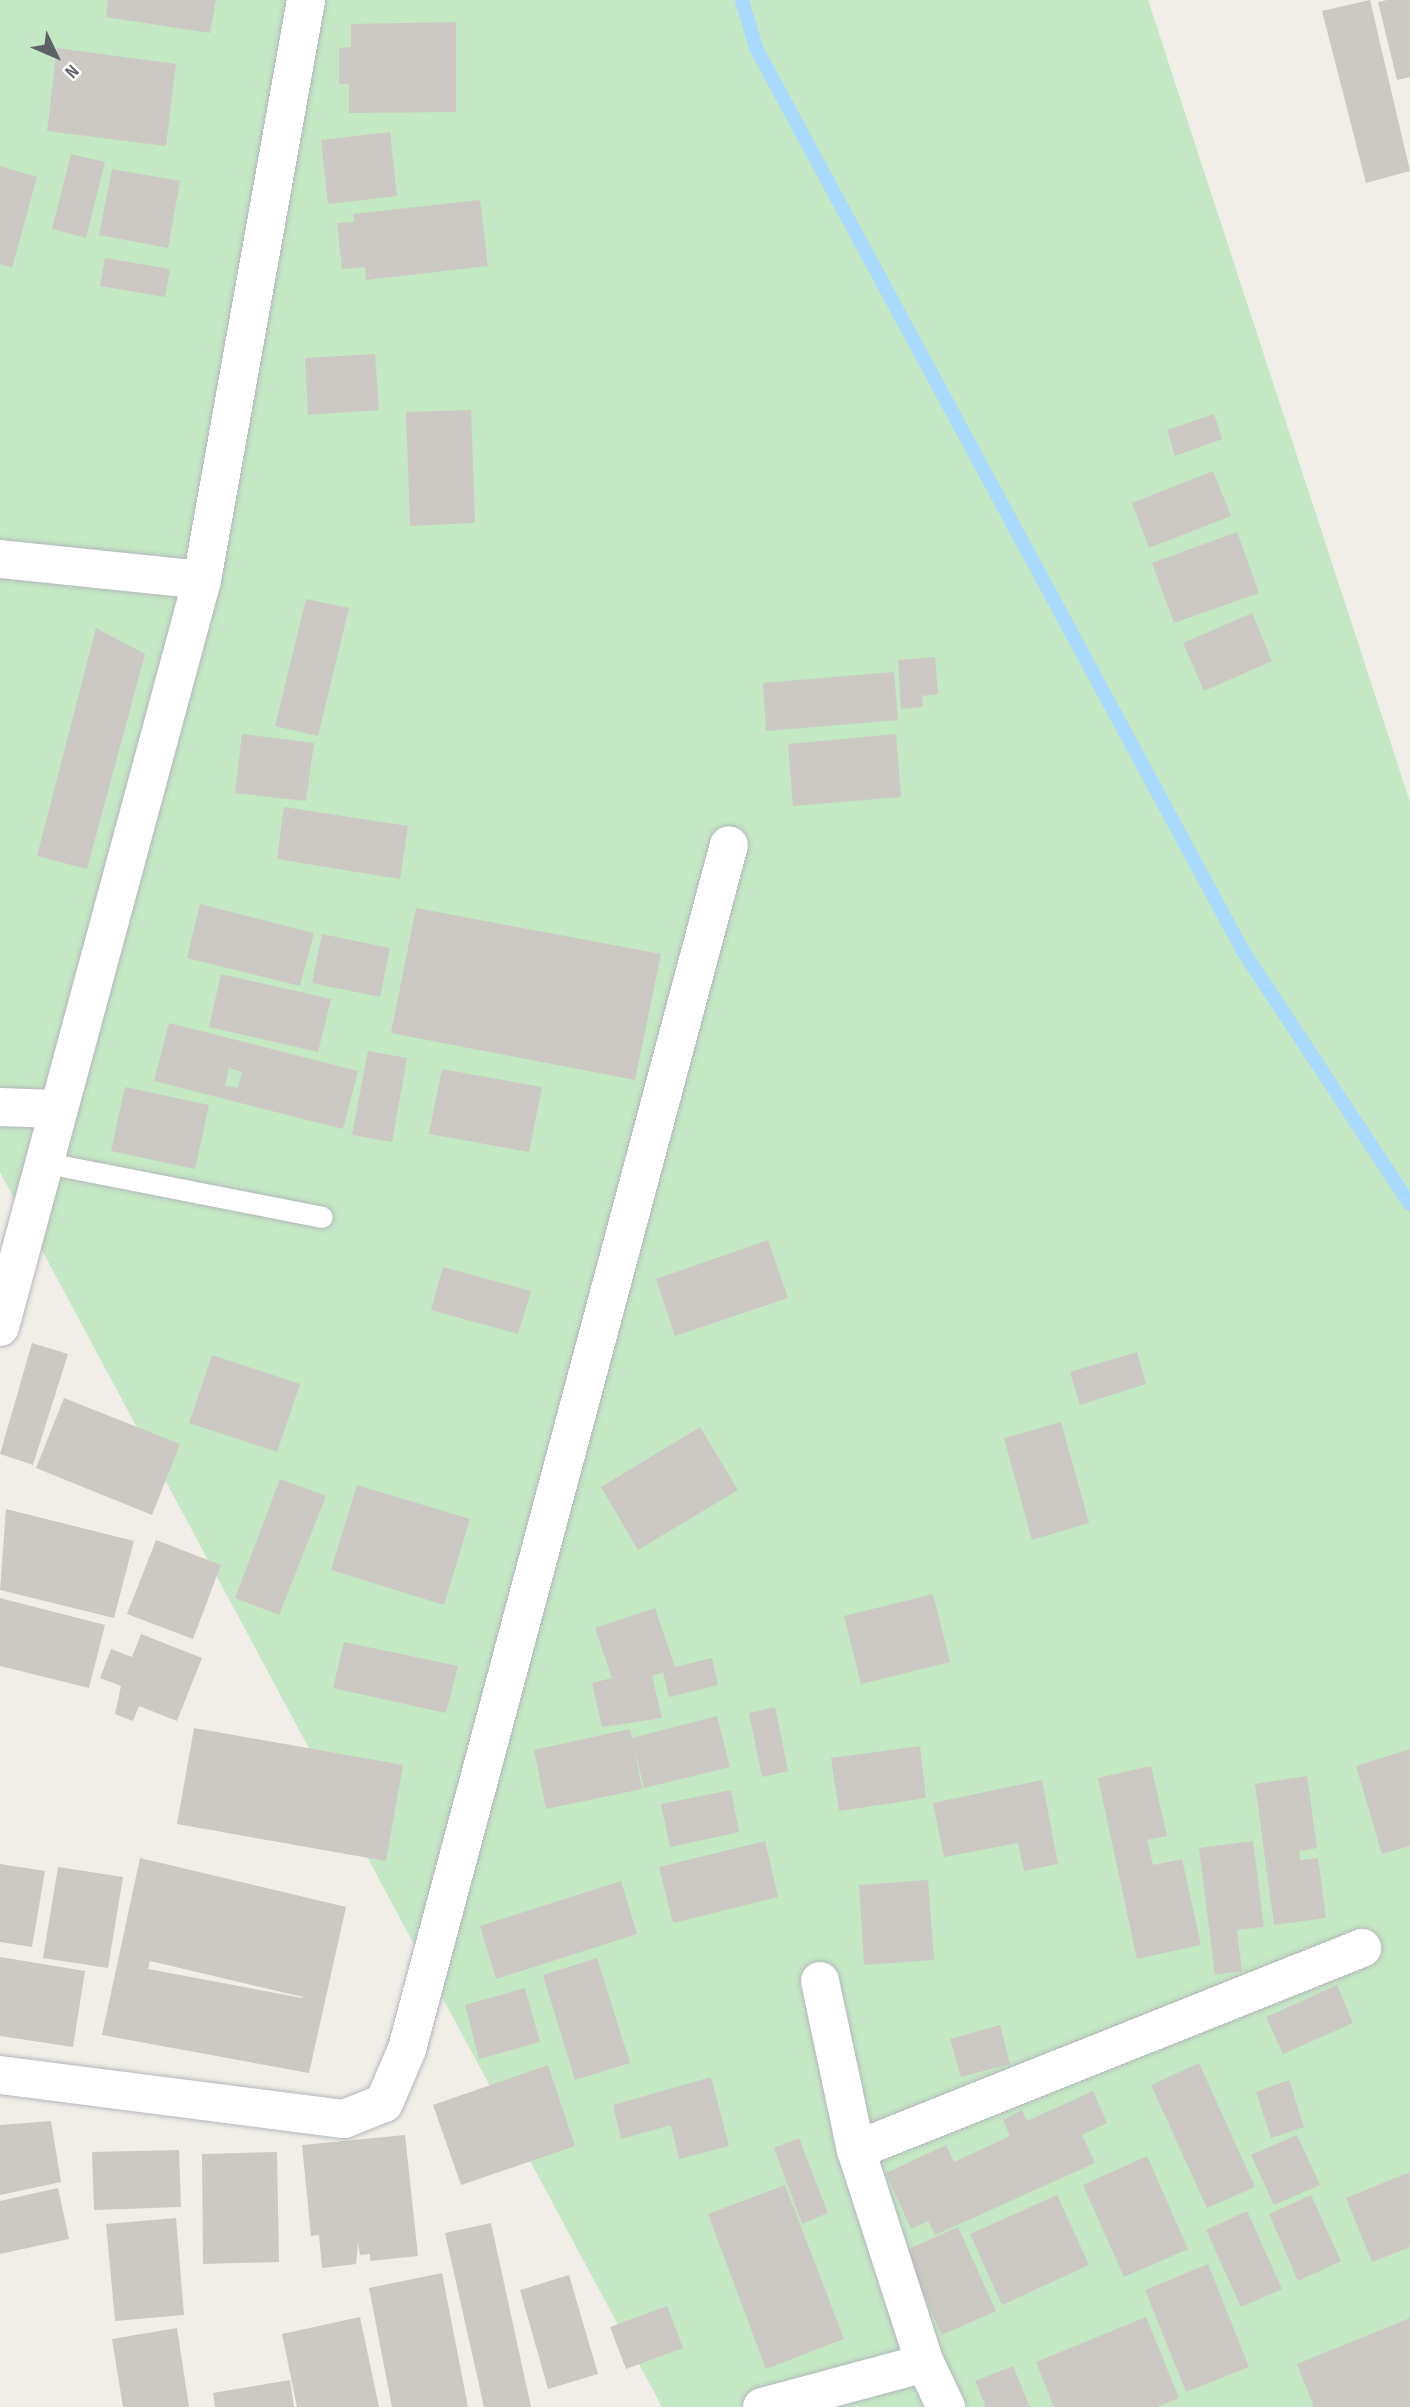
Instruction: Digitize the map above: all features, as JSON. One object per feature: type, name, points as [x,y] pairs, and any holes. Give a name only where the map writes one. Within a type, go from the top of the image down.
[{"type":"street","points":[[0,1327],[56,1109],[202,580],[306,0]]},
{"type":"street","points":[[0,559],[202,580]]},
{"type":"street","points":[[0,2074],[344,2119],[384,2103],[407,2049],[729,845]]},
{"type":"street","points":[[0,1107],[56,1109]]},
{"type":"street","points":[[856,2150],[1362,1948]]},
{"type":"street","points":[[820,1981],[856,2150],[925,2362],[946,2407]]},
{"type":"street","points":[[762,2407],[925,2362]]},
{"type":"lane","points":[[42,1162],[322,1217]]},
{"type":"green space","points":[[0,0],[1148,0],[1410,802],[1410,2407],[662,2407],[0,1172]]},
{"type":"building","points":[[108,0],[216,0],[210,33],[106,17]]},
{"type":"building","points":[[1370,0],[1410,171],[1366,183],[1322,11]]},
{"type":"building","points":[[1410,0],[1410,77],[1397,80],[1378,2]]},
{"type":"building","points":[[456,22],[456,112],[349,113],[349,84],[339,84],[339,48],[351,47],[351,24]]},
{"type":"building","points":[[57,48],[176,64],[166,146],[47,131]]},
{"type":"building","points":[[390,132],[397,196],[328,204],[321,140]]},
{"type":"building","points":[[71,154],[105,162],[86,238],[52,229]]},
{"type":"building","points":[[0,166],[37,177],[12,268],[0,264]]},
{"type":"building","points":[[112,169],[180,181],[168,248],[99,235]]},
{"type":"building","points":[[480,200],[488,266],[366,280],[365,267],[342,269],[337,223],[354,222],[353,214]]},
{"type":"building","points":[[105,258],[170,269],[165,297],[100,286]]},
{"type":"building","points":[[375,354],[379,410],[308,415],[305,358]]},
{"type":"building","points":[[471,410],[475,523],[410,526],[406,412]]},
{"type":"building","points":[[1214,414],[1222,439],[1175,456],[1167,430]]},
{"type":"building","points":[[1213,471],[1231,516],[1149,548],[1132,503]]},
{"type":"building","points":[[1237,532],[1259,593],[1174,623],[1152,563]]},
{"type":"building","points":[[306,599],[349,608],[318,736],[275,726]]},
{"type":"building","points":[[1252,613],[1272,661],[1204,691],[1183,643]]},
{"type":"building","points":[[96,628],[145,654],[87,869],[37,856]]},
{"type":"building","points":[[935,657],[938,694],[922,696],[923,707],[901,709],[898,660]]},
{"type":"building","points":[[894,672],[898,720],[766,731],[763,683]]},
{"type":"building","points":[[242,734],[314,743],[306,801],[235,793]]},
{"type":"building","points":[[896,734],[901,797],[793,806],[788,744]]},
{"type":"building","points":[[284,807],[408,826],[400,879],[277,859]]},
{"type":"building","points":[[200,904],[314,933],[300,986],[187,958]]},
{"type":"building","points":[[416,908],[661,954],[635,1080],[391,1033]]},
{"type":"building","points":[[322,934],[390,948],[380,997],[312,983]]},
{"type":"building","points":[[221,974],[331,999],[318,1052],[209,1027]]},
{"type":"building","points":[[169,1023],[358,1071],[343,1129],[154,1081]],"holes":[[[229,1068],[242,1072],[238,1088],[225,1086]]]},
{"type":"building","points":[[368,1051],[407,1058],[392,1142],[352,1135]]},
{"type":"building","points":[[442,1069],[542,1087],[529,1152],[429,1134]]},
{"type":"building","points":[[125,1087],[209,1105],[195,1169],[111,1151]]},
{"type":"building","points":[[768,1240],[788,1298],[675,1336],[656,1279]]},
{"type":"building","points":[[443,1267],[531,1291],[518,1334],[431,1310]]},
{"type":"building","points":[[32,1343],[68,1354],[33,1465],[0,1454]]},
{"type":"building","points":[[1137,1352],[1146,1384],[1080,1405],[1070,1372]]},
{"type":"building","points":[[212,1355],[300,1384],[277,1452],[189,1423]]},
{"type":"building","points":[[64,1398],[180,1444],[152,1515],[36,1468]]},
{"type":"building","points":[[1061,1422],[1089,1523],[1032,1540],[1004,1438]]},
{"type":"building","points":[[700,1427],[738,1490],[638,1550],[601,1487]]},
{"type":"building","points":[[280,1479],[326,1496],[279,1615],[235,1598]]},
{"type":"building","points":[[357,1485],[470,1519],[444,1605],[331,1570]]},
{"type":"building","points":[[6,1509],[134,1541],[114,1618],[0,1590]]},
{"type":"building","points":[[156,1540],[221,1565],[193,1639],[127,1614]]},
{"type":"building","points":[[933,1594],[950,1662],[861,1684],[844,1616]]},
{"type":"building","points":[[0,1598],[105,1625],[89,1688],[0,1666]]},
{"type":"building","points":[[655,1608],[675,1667],[712,1658],[718,1685],[669,1697],[663,1672],[652,1676],[662,1718],[602,1727],[592,1683],[612,1678],[595,1628]]},
{"type":"building","points":[[141,1634],[202,1658],[177,1721],[139,1706],[133,1721],[115,1714],[121,1686],[100,1678],[111,1649],[132,1657]]},
{"type":"building","points":[[344,1642],[458,1666],[446,1713],[333,1688]]},
{"type":"building","points":[[775,1707],[788,1771],[762,1777],[749,1713]]},
{"type":"building","points":[[717,1716],[730,1767],[644,1788],[634,1747],[642,1789],[546,1809],[534,1750],[630,1729],[632,1738]]},
{"type":"building","points":[[194,1728],[403,1765],[386,1861],[177,1824]]},
{"type":"building","points":[[920,1746],[926,1798],[839,1811],[831,1758]]},
{"type":"building","points":[[1410,1749],[1410,1846],[1382,1854],[1356,1766]]},
{"type":"building","points":[[1151,1766],[1167,1836],[1147,1840],[1153,1865],[1182,1859],[1201,1945],[1137,1959],[1098,1778]]},
{"type":"building","points":[[1307,1776],[1317,1848],[1299,1851],[1300,1860],[1318,1858],[1326,1918],[1274,1925],[1255,1784]]},
{"type":"building","points":[[1042,1780],[1058,1864],[1024,1871],[1018,1843],[944,1857],[933,1803]]},
{"type":"building","points":[[731,1790],[739,1832],[670,1847],[661,1804]]},
{"type":"building","points":[[765,1841],[778,1897],[673,1923],[659,1867]]},
{"type":"building","points":[[1253,1841],[1264,1927],[1237,1930],[1242,1971],[1215,1975],[1199,1848]]},
{"type":"building","points":[[140,1858],[346,1907],[309,2073],[102,2035]],"holes":[[[150,1961],[302,1998],[148,1969]]]},
{"type":"building","points":[[0,1864],[45,1871],[32,1947],[0,1942]]},
{"type":"building","points":[[58,1867],[123,1877],[108,1968],[43,1958]]},
{"type":"building","points":[[928,1880],[934,1960],[864,1965],[859,1885]]},
{"type":"building","points":[[621,1881],[637,1934],[496,1979],[480,1926]]},
{"type":"building","points":[[0,1957],[85,1971],[73,2047],[0,2036]]},
{"type":"building","points":[[597,1958],[630,2063],[575,2080],[543,1975]]},
{"type":"building","points":[[1337,1985],[1353,2023],[1283,2054],[1266,2017]]},
{"type":"building","points":[[525,1988],[540,2042],[479,2059],[465,2005]]},
{"type":"building","points":[[1000,2025],[1010,2064],[961,2077],[950,2039]]},
{"type":"building","points":[[1199,2063],[1255,2187],[1207,2208],[1151,2085]]},
{"type":"building","points":[[548,2065],[575,2146],[461,2185],[433,2105]]},
{"type":"building","points":[[711,2077],[729,2146],[679,2159],[671,2125],[621,2139],[613,2105]]},
{"type":"building","points":[[1289,2080],[1304,2127],[1271,2138],[1256,2092]]},
{"type":"building","points":[[1093,2091],[1107,2123],[1082,2135],[1095,2163],[935,2235],[928,2221],[911,2229],[886,2173],[946,2145],[954,2162],[1010,2136],[1003,2120],[1022,2110],[1027,2121]]},
{"type":"building","points":[[51,2121],[61,2182],[0,2195],[0,2125]]},
{"type":"building","points":[[405,2135],[418,2256],[370,2261],[370,2254],[360,2255],[358,2243],[356,2264],[322,2268],[319,2235],[311,2236],[302,2145]]},
{"type":"building","points":[[1297,2135],[1320,2185],[1274,2205],[1251,2155]]},
{"type":"building","points":[[799,2138],[828,2213],[802,2224],[774,2148]]},
{"type":"building","points":[[179,2150],[181,2207],[94,2210],[92,2152]]},
{"type":"building","points":[[277,2152],[279,2262],[203,2264],[202,2154]]},
{"type":"building","points":[[1147,2156],[1188,2249],[1124,2277],[1083,2185]]},
{"type":"building","points":[[1410,2172],[1410,2247],[1372,2262],[1346,2198]]},
{"type":"building","points":[[785,2185],[844,2339],[766,2369],[708,2214]]},
{"type":"building","points":[[58,2188],[69,2239],[0,2254],[0,2201]]},
{"type":"building","points":[[1057,2195],[1089,2265],[1002,2305],[970,2234]]},
{"type":"building","points":[[1311,2195],[1341,2261],[1298,2281],[1269,2214]]},
{"type":"building","points":[[1247,2211],[1282,2289],[1241,2307],[1206,2230]]},
{"type":"building","points":[[176,2218],[184,2315],[115,2321],[106,2224]]},
{"type":"building","points":[[491,2223],[531,2407],[484,2407],[445,2233]]},
{"type":"building","points":[[958,2227],[996,2311],[942,2335],[904,2251]]},
{"type":"building","points":[[1208,2264],[1249,2367],[1186,2392],[1145,2290]]},
{"type":"building","points":[[442,2273],[468,2407],[392,2407],[369,2288]]},
{"type":"building","points":[[569,2275],[598,2374],[548,2389],[520,2290]]},
{"type":"building","points":[[667,2306],[683,2348],[626,2369],[610,2327]]},
{"type":"building","points":[[360,2317],[379,2407],[297,2407],[282,2334]]},
{"type":"building","points":[[1146,2317],[1179,2398],[1157,2407],[1054,2407],[1036,2362]]},
{"type":"building","points":[[1410,2318],[1410,2407],[1314,2407],[1297,2364]]},
{"type":"building","points":[[177,2328],[189,2407],[123,2407],[112,2339]]},
{"type":"building","points":[[1013,2366],[1030,2407],[986,2407],[975,2381]]},
{"type":"building","points":[[290,2380],[294,2407],[215,2407],[213,2393]]},
{"type":"waterway","points":[[742,0],[756,48],[1243,951],[1410,1204]]}]
